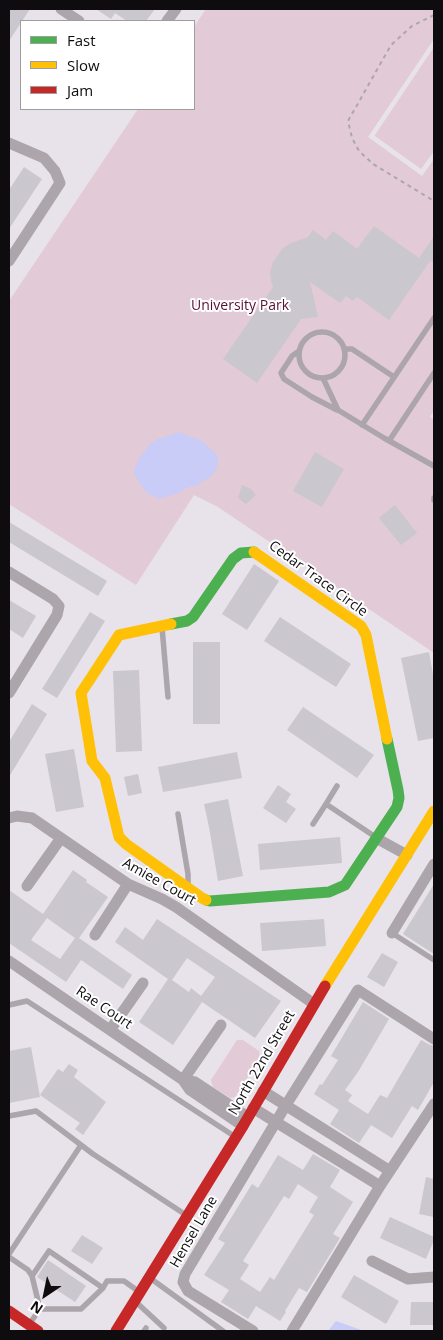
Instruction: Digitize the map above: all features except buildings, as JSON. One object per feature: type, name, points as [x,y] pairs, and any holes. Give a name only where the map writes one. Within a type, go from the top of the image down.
[{"type":"street","points":[[61,9],[78,20]]},
{"type":"street","points":[[168,20],[176,9]]},
{"type":"street","points":[[9,143],[44,158],[55,171],[60,183],[9,260]]},
{"type":"street","name":"Cedar Trace Circle","points":[[254,552],[355,621],[361,626],[366,635],[399,798],[397,807],[376,838],[345,885],[338,889],[329,892],[210,901],[202,898],[119,837],[105,778],[92,761],[81,693],[119,636],[124,633],[187,622],[193,617],[233,559],[241,553],[254,552]]},
{"type":"street","points":[[9,572],[53,599],[59,606],[57,615],[9,693]]},
{"type":"street","name":"North 22nd Street","points":[[116,1331],[236,1137],[314,1004],[434,811]]},
{"type":"street","name":"Amiee Court","points":[[9,818],[18,816],[32,818],[128,884],[176,906],[314,1004]]},
{"type":"street","points":[[27,886],[61,838]]},
{"type":"street","points":[[376,838],[407,855]]},
{"type":"street","points":[[392,933],[434,864]]},
{"type":"street","points":[[94,935],[128,884]]},
{"type":"street","name":"Rae Court","points":[[9,961],[183,1080],[190,1090],[248,1117],[276,1122]]},
{"type":"street","points":[[110,1030],[143,983]]},
{"type":"street","name":"Hensel Lane","points":[[253,1331],[188,1291],[183,1282],[185,1274],[286,1105],[358,990],[434,1039]]},
{"type":"street","points":[[183,1080],[221,1025]]},
{"type":"street","points":[[263,1091],[390,1171]]},
{"type":"street","points":[[292,1331],[380,1186],[434,1104]]},
{"type":"street","points":[[276,1122],[380,1186]]},
{"type":"street","points":[[372,1261],[408,1279],[434,1276]]},
{"type":"street","points":[[9,1311],[34,1328]]},
{"type":"lane","points":[[362,425],[434,318]]},
{"type":"lane","points":[[321,332],[329,333],[336,337],[341,342],[344,350],[345,356],[340,368],[336,373],[323,378],[316,377],[305,370],[299,357],[302,343],[307,338],[321,332]]},
{"type":"lane","points":[[344,350],[352,349],[394,377]]},
{"type":"lane","points":[[300,351],[292,356],[281,374],[284,379],[312,397],[434,466]]},
{"type":"lane","points":[[388,441],[434,373]]},
{"type":"lane","points":[[323,378],[338,410]]},
{"type":"lane","points":[[162,626],[168,697]]},
{"type":"lane","points":[[313,824],[337,786]]},
{"type":"lane","points":[[326,804],[376,838]]},
{"type":"lane","points":[[178,814],[188,874],[188,888]]},
{"type":"lane","points":[[392,933],[434,960]]},
{"type":"lane","points":[[9,1005],[27,1001],[236,1137]]},
{"type":"lane","points":[[9,1116],[36,1111],[81,1145],[187,1216]]},
{"type":"lane","points":[[34,1328],[40,1309],[32,1276],[28,1270],[9,1256],[81,1145]]},
{"type":"lane","points":[[32,1276],[48,1250],[103,1288]]},
{"type":"lane","points":[[149,1278],[223,1331]]},
{"type":"lane","points":[[40,1309],[81,1309],[103,1288],[107,1281],[124,1281],[164,1328]]},
{"type":"path","points":[[434,15],[412,26],[391,45],[348,121],[352,138],[360,151],[373,164],[434,201]]},
{"type":"green space","name":"University Park","points":[[206,9],[434,9],[434,39],[368,137],[422,176],[434,159],[434,410],[430,417],[434,420],[434,653],[218,507],[194,495],[136,585],[9,504],[9,301],[137,110],[195,110],[195,26]]},
{"type":"green space","points":[[434,47],[434,151],[421,169],[375,135]]},
{"type":"green space","points":[[237,1040],[243,1040],[259,1051],[260,1058],[235,1097],[230,1098],[213,1087],[211,1080]]},
{"type":"water","points":[[179,432],[202,441],[218,456],[217,469],[211,476],[196,486],[188,487],[179,493],[159,499],[146,492],[134,474],[135,467],[150,444],[158,439]]},
{"type":"water","points":[[336,1321],[364,1331],[328,1331]]},
{"type":"traffic: fast","points":[[171,624],[187,621],[193,617],[233,559],[241,553],[254,552]]},
{"type":"traffic: fast","points":[[206,900],[329,892],[345,885],[397,807],[398,790],[387,739]]},
{"type":"traffic: slow","points":[[254,552],[361,626],[366,635],[387,739]]},
{"type":"traffic: slow","points":[[171,624],[119,635],[81,693],[92,761],[105,778],[119,837],[126,844],[206,900]]},
{"type":"traffic: slow","points":[[325,986],[434,811]]},
{"type":"traffic: jam","points":[[116,1331],[243,1126],[325,986]]},
{"type":"traffic: jam","points":[[9,1311],[38,1331]]}]
